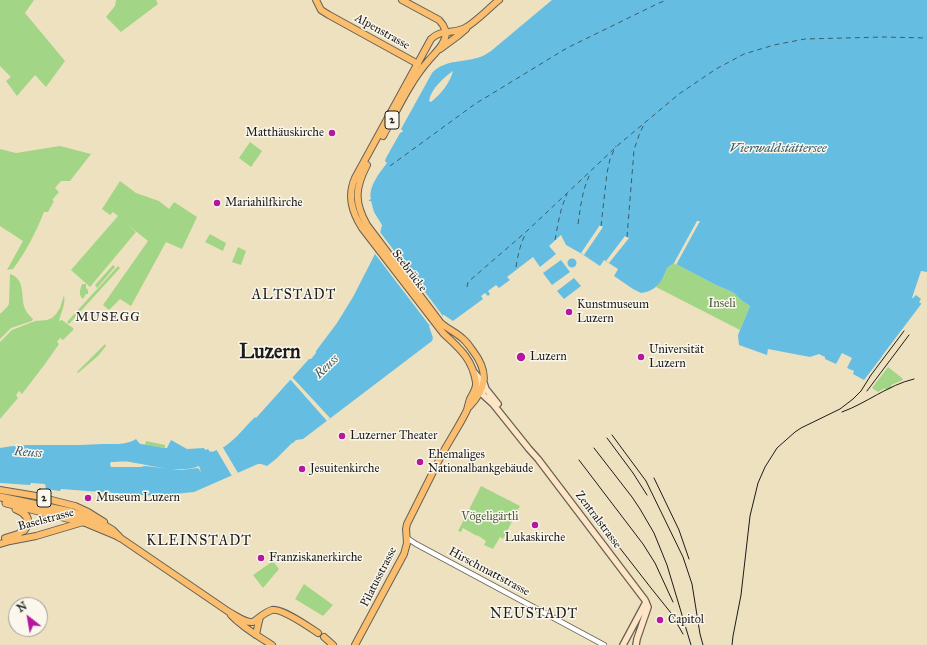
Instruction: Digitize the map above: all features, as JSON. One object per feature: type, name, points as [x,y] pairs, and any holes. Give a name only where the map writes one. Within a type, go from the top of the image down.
[{"type":"highway","name":"2","points":[[0,497],[79,514],[100,523],[112,530],[119,537]]},
{"type":"highway","points":[[4,503],[83,522]]},
{"type":"highway","points":[[4,503],[21,511],[26,516],[27,527],[24,530]]},
{"type":"main road","name":"Alpenstrasse","points":[[316,0],[323,11],[418,64]]},
{"type":"main road","points":[[402,0],[439,20],[443,25],[446,32],[445,39],[437,50]]},
{"type":"main road","name":"2","points":[[368,231],[359,207],[357,194],[358,186],[363,173],[410,86],[437,50],[460,35],[467,27],[499,0]]},
{"type":"main road","name":"2","points":[[368,231],[356,218],[352,206],[351,194],[354,181],[431,39],[438,34],[467,27]]},
{"type":"main road","points":[[418,64],[426,63]]},
{"type":"main road","name":"Seebrücke","points":[[368,231],[437,321]]},
{"type":"main road","name":"2","points":[[437,321],[443,333],[456,345],[470,362],[474,372]]},
{"type":"main road","name":"Zentralstrasse","points":[[437,321],[464,340],[478,358],[484,374],[484,383],[489,393],[646,602]]},
{"type":"main road","name":"Zentralstrasse","points":[[474,372],[479,378],[483,395],[493,404],[528,449],[532,451]]},
{"type":"main road","name":"Pilatusstrasse","points":[[467,410],[476,388],[474,372]]},
{"type":"main road","name":"Pilatusstrasse","points":[[355,645],[404,554],[407,543],[406,529],[440,458],[484,383]]},
{"type":"main road","name":"2","points":[[0,490],[36,496],[78,507],[88,512],[114,530],[119,537],[229,612],[247,622],[253,622],[270,611],[278,610],[318,633]]},
{"type":"main road","name":"Baselstrasse","points":[[0,544],[10,540],[42,534],[83,522],[119,537]]},
{"type":"main road","name":"Baselstrasse","points":[[0,540],[18,534],[24,530]]},
{"type":"main road","points":[[623,645],[646,602]]},
{"type":"main road","points":[[636,645],[648,607],[646,602]]},
{"type":"main road","name":"2","points":[[229,612],[241,624],[272,645]]},
{"type":"main road","points":[[256,635],[260,617]]},
{"type":"main road","points":[[324,637],[333,645]]},
{"type":"street","name":"Hirschmattstrasse","points":[[407,538],[604,645]]},
{"type":"green space","points":[[0,0],[34,0],[25,13],[65,61],[46,87],[35,75],[17,96],[6,81],[11,77],[0,66]]},
{"type":"green space","points":[[116,0],[156,0],[158,4],[121,32],[106,17],[115,6]]},
{"type":"green space","points":[[250,142],[262,151],[251,167],[239,158]]},
{"type":"green space","points":[[60,146],[91,154],[70,181],[61,181],[55,188],[59,192],[52,200],[54,201],[48,212],[44,212],[38,227],[18,262],[13,269],[7,270],[23,241],[0,226],[0,149],[16,153]]},
{"type":"green space","points":[[120,181],[136,193],[159,201],[169,209],[174,202],[197,217],[182,249],[166,242],[131,306],[120,299],[109,310],[103,305],[148,241],[127,224],[136,232],[90,287],[71,270],[118,216],[113,212],[110,215],[102,209]]},
{"type":"green space","points":[[210,234],[226,243],[223,251],[205,242]]},
{"type":"green space","points":[[238,247],[246,251],[241,265],[232,262]]},
{"type":"green space","name":"Inseli","points":[[674,263],[734,293],[750,306],[740,330],[656,287],[664,276],[667,268]]},
{"type":"green space","points":[[113,265],[115,267],[97,288],[95,285]]},
{"type":"green space","points":[[118,266],[120,268],[69,324],[67,322]]},
{"type":"green space","points":[[10,274],[18,279],[22,287],[25,308],[27,313],[33,319],[32,321],[11,328],[0,339],[0,314],[9,304]]},
{"type":"green space","points":[[82,284],[86,284],[86,288],[88,290],[88,294],[86,294],[83,299],[80,294]]},
{"type":"green space","points":[[64,295],[64,305],[59,321],[62,320],[74,329],[63,340],[60,338],[57,342],[59,344],[45,364],[22,394],[19,391],[16,395],[18,398],[0,419],[0,342],[12,330],[35,321],[52,318],[60,308]]},
{"type":"green space","points":[[105,344],[106,346],[98,356],[78,373],[77,372]]},
{"type":"green space","points":[[888,367],[903,380],[891,385],[892,388],[886,391],[885,388],[878,392],[872,388]]},
{"type":"green space","points":[[146,441],[165,445],[165,448],[145,445]]},
{"type":"green space","name":"Vögeligärtli","points":[[481,486],[520,506],[503,539],[500,537],[493,549],[484,545],[486,541],[477,535],[463,528],[461,532],[458,531]]},
{"type":"green space","points":[[273,561],[279,569],[263,588],[253,575]]},
{"type":"green space","points":[[304,584],[333,605],[323,616],[295,599]]},
{"type":"water","name":"Vierwaldstättersee","points":[[552,0],[927,0],[927,272],[921,271],[912,298],[916,295],[921,299],[919,302],[922,304],[864,380],[853,374],[854,371],[847,368],[852,358],[842,353],[836,364],[825,359],[825,357],[819,354],[810,357],[768,349],[767,355],[739,345],[738,335],[750,306],[734,293],[674,263],[667,268],[657,286],[650,291],[641,293],[614,276],[618,269],[604,260],[600,266],[566,245],[561,235],[549,246],[556,254],[540,267],[533,257],[507,277],[510,280],[499,288],[496,285],[488,291],[490,294],[488,296],[485,293],[481,296],[483,299],[453,321],[443,315],[429,326],[433,338],[432,341],[303,439],[296,440],[292,443],[267,466],[258,464],[194,492],[155,496],[61,489],[60,491],[46,489],[45,484],[31,483],[30,485],[0,483],[0,448],[28,445],[120,444],[136,439],[141,444],[165,448],[167,448],[171,440],[187,449],[204,448],[205,450],[208,449],[212,452],[224,447],[240,433],[255,417],[256,418],[316,353],[353,297],[375,254],[382,225],[374,212],[371,201],[369,201],[371,199],[371,190],[378,175],[387,163],[385,161],[386,158],[400,133],[403,131],[401,129],[432,73],[443,65],[474,59],[491,51]],"holes":[[[453,71],[450,80],[442,92],[431,102],[429,101],[435,88]],[[111,462],[128,462],[175,469],[199,466],[201,472],[198,468],[181,470],[145,466],[111,467]]]},
{"type":"water","points":[[570,259],[574,259],[576,263],[574,267],[570,267],[568,265],[568,261]]},
{"type":"water","points":[[561,260],[570,272],[552,285],[543,273]]},
{"type":"water","points":[[574,278],[581,286],[564,299],[557,291]]},
{"type":"pier","points":[[697,221],[700,221],[676,265],[674,263]]},
{"type":"pier","points":[[600,225],[603,227],[584,255],[581,253]]},
{"type":"pier","points":[[380,232],[443,316],[430,326],[375,254]]},
{"type":"pier","points":[[625,236],[629,238],[609,263],[606,261]]},
{"type":"pier","points":[[922,303],[923,304],[883,357],[882,356]]},
{"type":"pier","points":[[292,375],[292,377],[330,418],[327,421],[289,378]]},
{"type":"pier","points":[[222,446],[238,473],[232,476],[216,449]]},
{"type":"ferry route","points":[[390,166],[475,104],[567,48],[667,0]]},
{"type":"ferry route","points":[[467,287],[468,282],[527,231],[617,146],[679,94],[716,69],[744,54],[774,45],[805,39],[883,37],[927,38]]},
{"type":"ferry route","points":[[627,237],[634,150],[645,122]]},
{"type":"ferry route","points":[[601,226],[607,173],[610,159],[616,146]]},
{"type":"ferry route","points":[[578,224],[584,191],[591,172]]},
{"type":"ferry route","points":[[555,240],[558,222],[567,194]]},
{"type":"ferry route","points":[[516,267],[518,254],[526,233]]},
{"type":"railway","points":[[732,645],[741,595],[750,516],[758,483],[765,467],[777,448],[795,432],[840,409],[853,399],[861,391],[904,331]]},
{"type":"railway","points":[[867,391],[909,335]]},
{"type":"railway","points":[[842,412],[895,385],[914,379]]},
{"type":"railway","points":[[612,435],[646,481],[683,557],[692,584],[703,645]]},
{"type":"railway","points":[[607,438],[647,495]]},
{"type":"railway","points":[[594,448],[632,497],[654,533],[667,565],[691,645]]},
{"type":"railway","points":[[579,460],[643,544],[655,563],[673,602]]},
{"type":"railway","points":[[654,478],[679,530],[689,559]]},
{"type":"railway","points":[[584,502],[671,613],[683,634]]},
{"type":"place","name":"Matthäuskirche","points":[[332,133]]},
{"type":"place","name":"Mariahilfkirche","points":[[217,203]]},
{"type":"place","name":"Kunstmuseum Luzern","points":[[569,312]]},
{"type":"place","name":"Luzern","points":[[521,357]]},
{"type":"place","name":"Universität Luzern","points":[[641,357]]},
{"type":"place","name":"Luzerner Theater","points":[[342,436]]},
{"type":"place","name":"Ehemaliges Nationalbankgebäude","points":[[420,462]]},
{"type":"place","name":"Jesuitenkirche","points":[[302,469]]},
{"type":"place","name":"Museum Luzern","points":[[88,498]]},
{"type":"place","name":"Lukaskirche","points":[[535,525]]},
{"type":"place","name":"Franziskanerkirche","points":[[261,558]]},
{"type":"place","name":"Capitol","points":[[660,620]]},
{"type":"district","name":"ALTSTADT","points":[[294,296]]},
{"type":"district","name":"MUSEGG","points":[[108,318]]},
{"type":"district","name":"Luzern","points":[[270,353]]},
{"type":"district","name":"KLEINSTADT","points":[[199,542]]},
{"type":"district","name":"NEUSTADT","points":[[534,615]]},
{"type":"water label","name":"Reuss","points":[[327,367]]},
{"type":"water label","name":"Reuss","points":[[28,453]]}]
